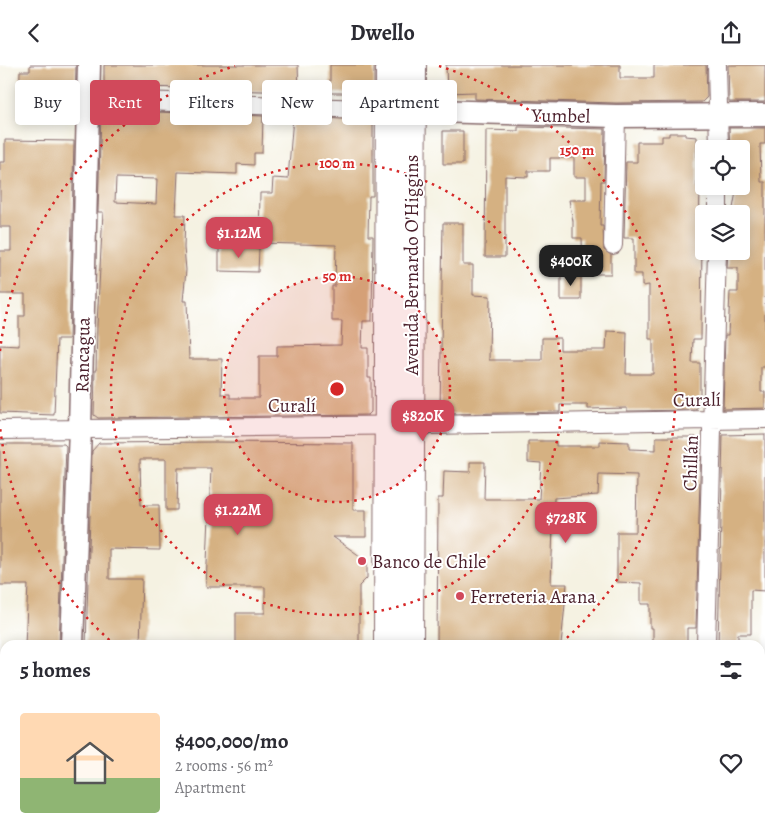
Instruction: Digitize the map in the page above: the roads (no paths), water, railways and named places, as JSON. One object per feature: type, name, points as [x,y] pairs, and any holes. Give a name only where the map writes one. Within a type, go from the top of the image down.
[{"type":"main road","name":"Avenida Bernardo O'Higgins","points":[[390,65],[394,80]]},
{"type":"main road","name":"Avenida Bernardo O'Higgins","points":[[408,80],[412,65]]},
{"type":"main road","name":"Avenida Bernardo O'Higgins","points":[[388,640],[399,425],[401,125]]},
{"type":"main road","name":"Avenida Bernardo O'Higgins","points":[[399,425],[409,640]]},
{"type":"street","name":"Rancagua","points":[[72,640],[80,428],[89,65]]},
{"type":"street","points":[[718,65],[719,140]]},
{"type":"street","name":"Yumbel","points":[[88,99],[342,109]]},
{"type":"street","name":"Yumbel","points":[[457,112],[616,116],[765,115]]},
{"type":"street","points":[[613,245],[616,116]]},
{"type":"street","name":"Chillán","points":[[706,640],[717,260]]},
{"type":"street","name":"Curalí","points":[[0,430],[765,419]]},
{"type":"place","name":"Banco de Chile","points":[[362,561]]},
{"type":"place","name":"Ferreteria Arana","points":[[460,596]]}]
